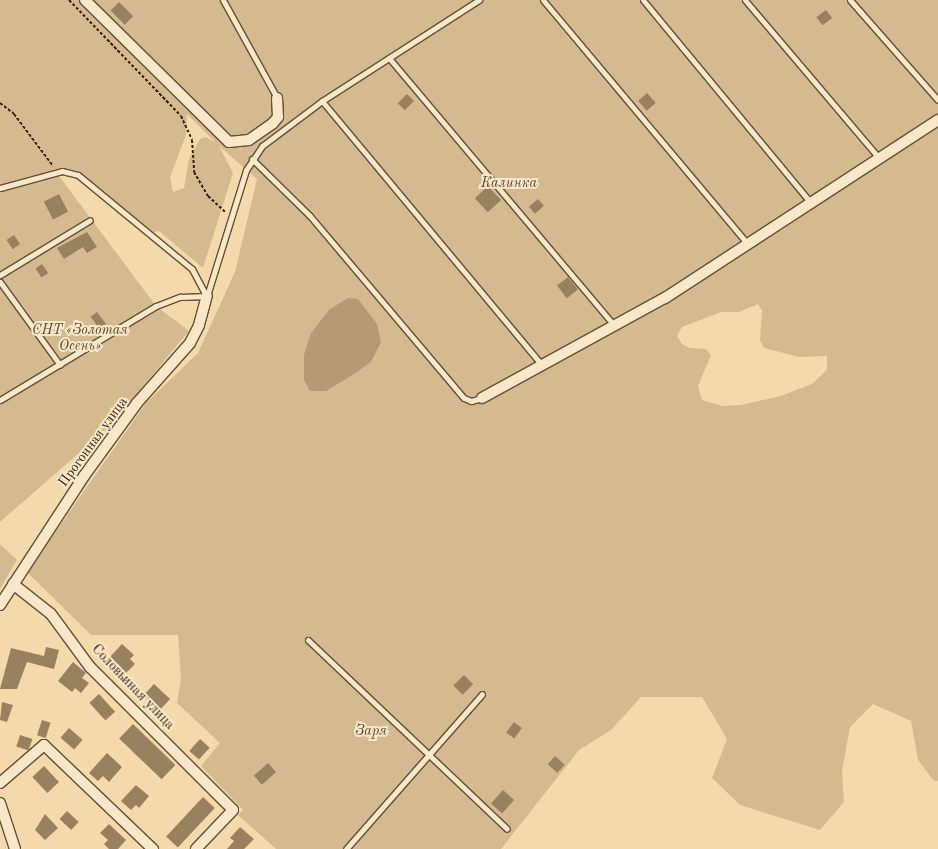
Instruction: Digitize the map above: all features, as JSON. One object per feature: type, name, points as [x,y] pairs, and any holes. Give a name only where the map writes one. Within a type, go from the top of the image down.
[{"type":"street","points":[[85,0],[229,142],[249,140],[273,123],[278,117],[277,98]]},
{"type":"street","points":[[482,398],[615,326],[749,245],[938,120]]},
{"type":"street","name":"Прогонная улица","points":[[0,606],[84,476],[137,404],[190,343],[199,325],[207,296]]},
{"type":"street","name":"Соловьиная улица","points":[[13,584],[51,614],[90,667],[233,810],[196,849]]},
{"type":"street","points":[[0,784],[44,745],[153,849]]},
{"type":"street","points":[[0,803],[15,849]]},
{"type":"lane","points":[[223,0],[277,98]]},
{"type":"lane","points":[[207,296],[231,218],[252,159],[262,146],[322,100],[479,0]]},
{"type":"lane","points":[[543,0],[749,245]]},
{"type":"lane","points":[[643,0],[813,204]]},
{"type":"lane","points":[[745,0],[880,159]]},
{"type":"lane","points":[[850,0],[938,100]]},
{"type":"lane","points":[[389,58],[615,326]]},
{"type":"lane","points":[[322,100],[542,365]]},
{"type":"lane","points":[[252,159],[310,216],[464,398],[471,401],[482,398]]},
{"type":"lane","points":[[0,188],[56,172],[78,175],[184,262],[198,278],[207,296]]},
{"type":"lane","points":[[0,275],[90,220]]},
{"type":"lane","points":[[0,282],[60,365]]},
{"type":"lane","points":[[0,400],[156,306],[180,296],[207,296]]},
{"type":"lane","points":[[308,640],[507,829]]},
{"type":"lane","points":[[346,849],[482,694]]},
{"type":"path","points":[[69,0],[181,116],[192,140],[194,172],[208,196],[231,218]]},
{"type":"path","points":[[0,103],[14,114],[48,154],[56,172]]},
{"type":"green space","points":[[0,0],[938,0],[938,781],[934,781],[918,760],[911,721],[873,704],[850,727],[842,771],[844,802],[820,830],[740,805],[712,778],[727,739],[702,697],[641,697],[611,730],[579,750],[501,849],[276,849],[238,815],[243,810],[201,766],[220,743],[177,703],[181,679],[178,635],[91,635],[27,572],[146,403],[198,353],[235,272],[257,179],[219,146],[233,173],[203,268],[159,231],[148,233],[78,175],[56,172],[156,306],[189,331],[111,425],[0,522]],"holes":[[[187,114],[216,143],[206,137],[200,139],[189,159],[184,188],[173,192],[170,177],[186,135]],[[758,304],[762,311],[760,340],[764,348],[799,357],[827,356],[827,370],[812,384],[781,396],[741,405],[722,406],[702,400],[698,386],[711,355],[706,349],[689,348],[682,344],[677,336],[682,327],[721,312],[739,312]]]},
{"type":"green space","points":[[0,544],[17,560],[0,589]]},
{"type":"shaded area","points":[[348,298],[358,299],[377,324],[381,342],[371,362],[351,376],[326,391],[310,391],[304,380],[304,355],[311,333],[330,309]]},
{"type":"building","points":[[119,2],[133,16],[125,25],[111,10]]},
{"type":"building","points":[[826,10],[832,18],[822,25],[816,17]]},
{"type":"building","points":[[647,93],[656,103],[647,111],[638,101]]},
{"type":"building","points":[[407,94],[414,101],[405,110],[398,103]]},
{"type":"building","points":[[488,186],[501,200],[488,212],[475,198]]},
{"type":"building","points":[[59,194],[68,212],[53,220],[44,202]]},
{"type":"building","points":[[538,199],[544,206],[535,214],[529,207]]},
{"type":"building","points":[[87,232],[97,247],[87,253],[83,247],[64,259],[57,248]]},
{"type":"building","points":[[14,235],[20,244],[13,249],[7,240]]},
{"type":"building","points":[[42,264],[48,273],[42,278],[35,268]]},
{"type":"building","points":[[568,277],[578,290],[567,298],[557,286]]},
{"type":"building","points":[[97,312],[106,324],[100,329],[91,317]]},
{"type":"building","points":[[122,644],[134,655],[130,659],[135,664],[124,675],[108,659]]},
{"type":"building","points":[[46,647],[59,650],[54,669],[27,662],[17,689],[0,689],[11,648],[44,656]]},
{"type":"building","points":[[73,662],[86,673],[82,678],[89,683],[81,693],[75,688],[72,692],[58,681]]},
{"type":"building","points":[[464,675],[473,684],[463,695],[453,686]]},
{"type":"building","points":[[154,684],[170,699],[159,711],[143,696]]},
{"type":"building","points":[[99,694],[115,712],[105,721],[89,703]]},
{"type":"building","points":[[2,702],[13,705],[7,722],[0,720]]},
{"type":"building","points":[[42,720],[51,723],[46,738],[37,735]]},
{"type":"building","points":[[514,722],[522,728],[514,738],[506,732]]},
{"type":"building","points":[[133,724],[175,765],[162,779],[119,738]]},
{"type":"building","points":[[69,728],[83,740],[74,750],[60,738]]},
{"type":"building","points":[[20,735],[32,739],[29,750],[16,746]]},
{"type":"building","points":[[200,739],[210,748],[199,760],[189,751]]},
{"type":"building","points":[[107,753],[122,767],[109,782],[103,776],[98,781],[89,773]]},
{"type":"building","points":[[555,756],[565,765],[557,773],[548,764]]},
{"type":"building","points":[[268,763],[276,772],[262,785],[254,776]]},
{"type":"building","points":[[44,766],[59,782],[47,793],[32,777]]},
{"type":"building","points":[[136,785],[149,796],[139,808],[136,805],[131,810],[121,801]]},
{"type":"building","points":[[503,790],[514,800],[502,813],[491,803]]},
{"type":"building","points":[[203,797],[215,808],[178,847],[166,836]]},
{"type":"building","points":[[67,811],[79,822],[71,830],[59,819]]},
{"type":"building","points":[[45,814],[58,828],[45,840],[35,830]]},
{"type":"building","points":[[109,824],[126,840],[118,849],[109,849],[104,844],[108,840],[100,833]]},
{"type":"building","points":[[240,827],[254,839],[244,849],[227,849],[234,841],[230,838]]},
{"type":"park label","name":"Калинка","points":[[509,183]]},
{"type":"park label","name":"СНТ «Золотая Осень»","points":[[80,338]]},
{"type":"park label","name":"Заря","points":[[371,731]]}]
